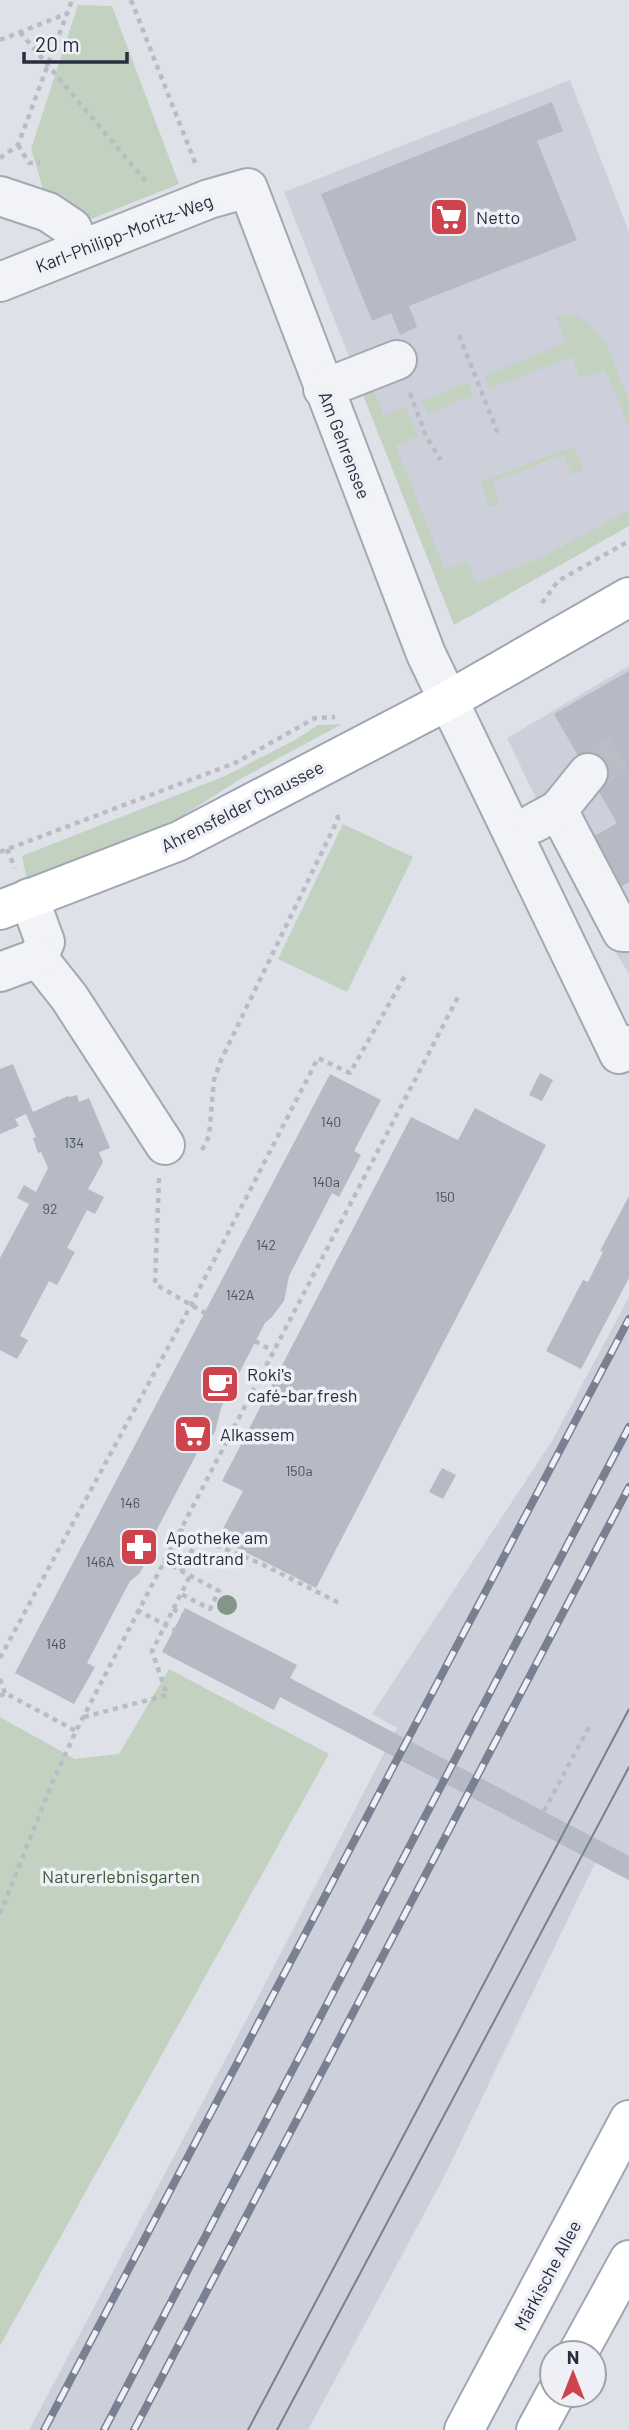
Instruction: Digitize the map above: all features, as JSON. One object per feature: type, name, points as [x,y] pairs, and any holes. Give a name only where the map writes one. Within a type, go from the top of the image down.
[{"type":"main road","name":"Ahrensfelder Chaussee","points":[[14,904],[179,841],[449,699],[629,597]]},
{"type":"main road","name":"Märkische Allee","points":[[464,2430],[629,2120]]},
{"type":"main road","points":[[586,2339],[629,2260]]},
{"type":"main road","points":[[536,2430],[547,2409]]},
{"type":"street","name":"Karl-Philipp-Moritz-Weg","points":[[0,282],[209,199],[248,188]]},
{"type":"street","name":"Am Gehrensee","points":[[248,188],[426,654],[449,699]]},
{"type":"street","points":[[0,196],[48,212],[72,228],[81,249]]},
{"type":"street","points":[[323,389],[397,360]]},
{"type":"street","points":[[449,699],[619,1054],[629,1045]]},
{"type":"street","points":[[512,834],[558,810],[589,772]]},
{"type":"street","points":[[558,810],[622,932],[629,932]]},
{"type":"street","name":"Ahrensfelder Chaussee","points":[[14,904],[45,942],[38,958]]},
{"type":"street","points":[[0,972],[38,958],[69,997],[175,1155]]},
{"type":"path","points":[[0,158],[18,145],[72,0]]},
{"type":"path","points":[[131,0],[209,199]]},
{"type":"path","points":[[0,40],[66,14]]},
{"type":"path","points":[[20,32],[154,192]]},
{"type":"path","points":[[18,145],[29,163],[40,163]]},
{"type":"path","points":[[459,335],[499,436]]},
{"type":"path","points":[[397,360],[426,436],[440,460]]},
{"type":"path","points":[[558,581],[629,541]]},
{"type":"path","points":[[0,852],[234,763],[315,718]]},
{"type":"path","points":[[205,1313],[155,1284],[175,1155],[209,1136],[214,1080],[221,1060],[338,819],[337,814]]},
{"type":"path","points":[[0,1658],[191,1305],[318,1058],[350,1073],[407,974]]},
{"type":"path","points":[[0,1914],[52,1781],[76,1731],[458,997]]},
{"type":"path","points":[[255,1341],[273,1351]]},
{"type":"path","points":[[179,1530],[262,1564],[341,1604]]},
{"type":"path","points":[[181,1571],[198,1539]]},
{"type":"path","points":[[163,1561],[219,1591],[209,1609],[181,1594]]},
{"type":"path","points":[[83,1717],[167,1695],[152,1651],[190,1576]]},
{"type":"path","points":[[173,1609],[193,1620]]},
{"type":"path","points":[[137,1611],[268,1679]]},
{"type":"path","points":[[0,1679],[3,1695],[76,1731]]},
{"type":"path","points":[[544,1811],[589,1727]]},
{"type":"shaded area","points":[[570,80],[629,232],[629,526],[463,620],[451,615],[284,192]]},
{"type":"shaded area","points":[[629,666],[629,974],[588,907],[507,738]]},
{"type":"shaded area","points":[[629,1297],[629,1880],[595,1863],[444,2177],[308,2430],[29,2430],[397,1728],[372,1714],[552,1441]]},
{"type":"green space","points":[[78,5],[112,6],[179,184],[91,219],[63,206],[43,189],[31,149]]},
{"type":"green space","points":[[556,316],[579,317],[590,324],[606,343],[629,402],[629,427],[605,370],[580,378],[572,357],[489,389],[484,376],[566,343]]},
{"type":"green space","points":[[468,382],[473,395],[428,414],[422,401]]},
{"type":"green space","points":[[373,390],[384,415],[405,407],[419,436],[396,446],[445,570],[467,560],[477,583],[546,555],[629,510],[629,526],[454,625],[363,395]]},
{"type":"green space","points":[[574,446],[583,471],[572,475],[563,455],[492,482],[500,503],[489,507],[480,482]]},
{"type":"green space","points":[[342,724],[242,778],[165,827],[27,880],[22,856],[225,776],[318,725]]},
{"type":"green space","points":[[343,824],[413,857],[347,992],[278,959]]},
{"type":"green space","name":"Naturerlebnisgarten","points":[[169,1669],[329,1754],[0,2346],[0,1717],[75,1759],[119,1754]]},
{"type":"building","name":"Netto","points":[[552,102],[563,131],[537,141],[577,240],[409,306],[417,327],[400,335],[391,313],[372,321],[321,194]]},
{"type":"building","points":[[629,671],[629,882],[611,892],[584,842],[617,823],[554,714]]},
{"type":"building","points":[[13,1064],[33,1112],[68,1096],[77,1095],[79,1102],[89,1098],[110,1148],[99,1152],[103,1162],[88,1189],[104,1197],[95,1214],[87,1210],[67,1248],[75,1252],[57,1285],[49,1281],[20,1336],[28,1340],[17,1359],[0,1350],[0,1258],[29,1204],[17,1198],[24,1185],[36,1192],[48,1168],[41,1152],[38,1153],[33,1138],[36,1137],[26,1114],[15,1119],[19,1126],[0,1134],[0,1069]]},
{"type":"building","points":[[540,1073],[553,1080],[542,1101],[529,1095]]},
{"type":"building","points":[[330,1074],[381,1100],[354,1151],[361,1155],[339,1197],[332,1193],[289,1276],[284,1301],[265,1323],[221,1408],[215,1432],[197,1453],[154,1535],[149,1557],[139,1574],[130,1581],[87,1663],[95,1667],[74,1704],[15,1673]]},
{"type":"building","points":[[475,1108],[546,1145],[316,1588],[218,1538],[243,1491],[222,1481],[411,1117],[458,1140]]},
{"type":"building","points":[[629,1196],[629,1278],[581,1369],[546,1351],[583,1280],[588,1282],[603,1252],[600,1251]]},
{"type":"building","points":[[442,1468],[456,1475],[443,1499],[429,1492]]},
{"type":"building","points":[[185,1608],[297,1665],[290,1678],[629,1856],[629,1880],[280,1697],[274,1710],[162,1652]]},
{"type":"tunnel","points":[[588,773],[629,747]]},
{"type":"tram line","points":[[248,2430],[629,1709]]},
{"type":"tram line","points":[[277,2430],[629,1767]]},
{"type":"railway","points":[[44,2430],[629,1319]]},
{"type":"railway","points":[[104,2430],[629,1427]]},
{"type":"railway","points":[[134,2430],[629,1487]]},
{"type":"place","name":"Netto","points":[[449,217]]},
{"type":"place","name":"Roki's café-bar fresh","points":[[220,1384]]},
{"type":"place","name":"Alkassem","points":[[193,1434]]},
{"type":"place","name":"Apotheke am Stadtrand","points":[[139,1547]]}]
